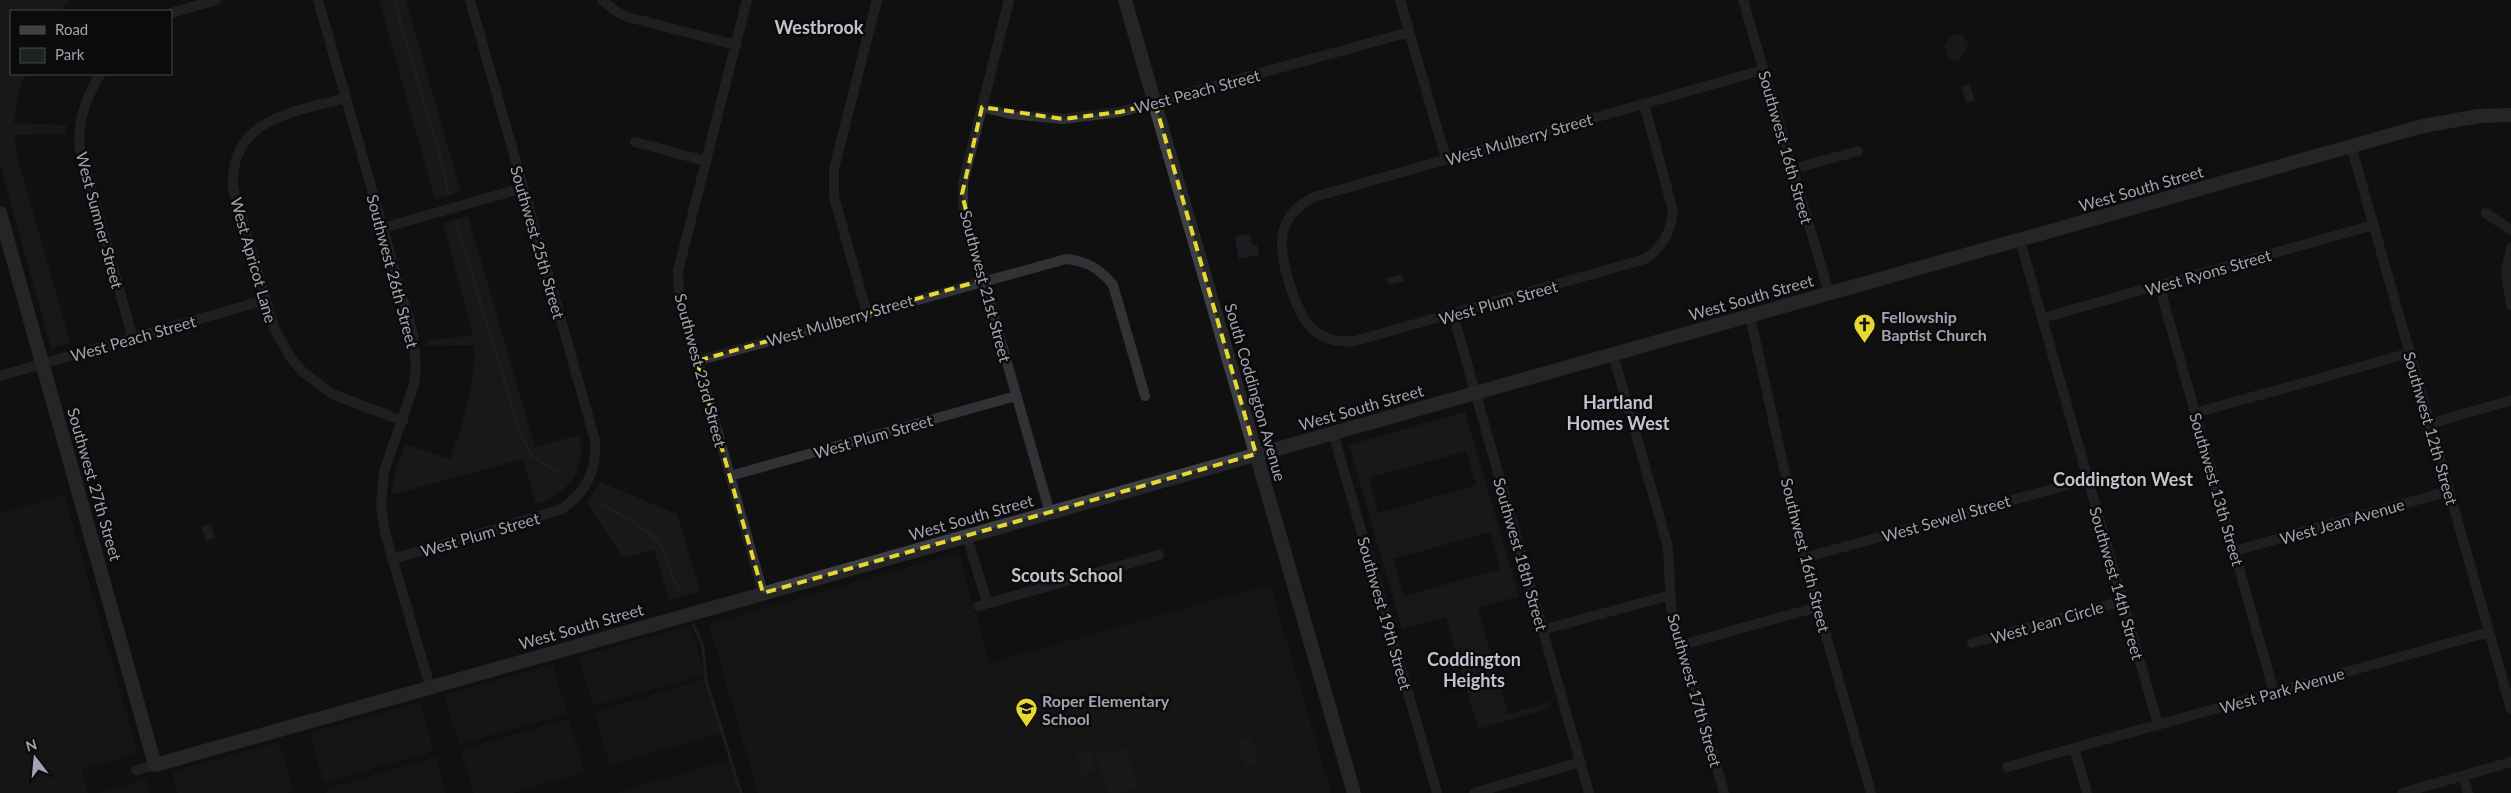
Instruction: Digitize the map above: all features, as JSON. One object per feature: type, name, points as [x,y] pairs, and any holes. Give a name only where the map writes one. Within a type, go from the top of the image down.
[{"type":"street","points":[[172,13],[216,0]]},
{"type":"street","name":"Southwest 26th Street","points":[[318,0],[413,334],[415,350],[414,385],[384,472],[382,487],[383,521],[430,687]]},
{"type":"street","name":"Southwest 25th Street","points":[[470,0],[595,440],[594,465],[587,484]]},
{"type":"street","points":[[602,0],[617,12],[628,17],[736,45]]},
{"type":"street","name":"Southwest 23rd Street","points":[[747,0],[678,271],[677,283],[697,361],[764,593]]},
{"type":"street","points":[[867,313],[834,198],[833,183],[834,168],[877,0]]},
{"type":"street","name":"Southwest 21st Street","points":[[1009,0],[962,194],[964,209],[983,280],[1050,513]]},
{"type":"street","name":"South Coddington Avenue","points":[[1125,0],[1354,793]]},
{"type":"street","points":[[1400,0],[1446,159]]},
{"type":"street","name":"Southwest 16th Street","points":[[1743,0],[1829,294]]},
{"type":"street","name":"West Peach Street","points":[[982,107],[1010,114],[1064,119],[1120,112],[1409,32]]},
{"type":"street","name":"West Mulberry Street","points":[[1327,338],[1307,325],[1296,308],[1282,257],[1282,236],[1286,224],[1297,208],[1314,197],[1763,70]]},
{"type":"street","name":"West Sumner Street","points":[[99,75],[82,109],[79,126],[80,149],[133,339]]},
{"type":"street","name":"West Apricot Lane","points":[[346,98],[266,122],[251,133],[237,156],[232,177],[233,188],[265,300],[281,344],[302,371],[332,394],[402,421]]},
{"type":"street","name":"West Plum Street","points":[[1327,338],[1338,342],[1355,342],[1634,264],[1654,253],[1663,243],[1672,223],[1672,203],[1644,104]]},
{"type":"street","name":"West South Street","points":[[136,770],[2351,146],[2452,120],[2511,115]]},
{"type":"street","points":[[635,142],[706,161]]},
{"type":"street","name":"Southwest 12th Street","points":[[2351,146],[2511,709]]},
{"type":"street","points":[[1792,169],[1858,151]]},
{"type":"street","points":[[383,228],[523,188]]},
{"type":"street","name":"Southwest 27th Street","points":[[0,213],[155,764]]},
{"type":"street","points":[[2486,213],[2511,230]]},
{"type":"street","name":"West Ryons Street","points":[[2042,318],[2374,225]]},
{"type":"street","name":"Southwest 14th Street","points":[[2020,240],[2158,725]]},
{"type":"street","points":[[2511,248],[2506,272],[2511,305]]},
{"type":"street","name":"West Mulberry Street","points":[[697,361],[1058,260],[1090,260],[1106,276],[1118,298],[1145,396]]},
{"type":"street","name":"Southwest 13th Street","points":[[2159,285],[2274,692]]},
{"type":"street","name":"West Peach Street","points":[[0,376],[265,300]]},
{"type":"street","name":"Southwest 18th Street","points":[[1452,314],[1589,793]]},
{"type":"street","name":"Southwest 16th Street","points":[[1750,316],[1804,558],[1871,793]]},
{"type":"street","points":[[2195,413],[2410,353]]},
{"type":"street","name":"Southwest 17th Street","points":[[1613,354],[1668,546],[1671,595],[1681,645],[1724,793]]},
{"type":"street","name":"West Plum Street","points":[[730,476],[1016,396]]},
{"type":"street","points":[[2430,424],[2511,400]]},
{"type":"street","name":"Southwest 19th Street","points":[[1333,433],[1437,793]]},
{"type":"street","name":"West Sewell Street","points":[[1804,558],[2088,479]]},
{"type":"street","name":"West Plum Street","points":[[393,559],[555,512],[570,503],[587,484]]},
{"type":"street","name":"West Jean Avenue","points":[[2234,552],[2449,491]]},
{"type":"street","points":[[967,536],[983,605],[1159,555]]},
{"type":"street","points":[[1542,630],[1671,595]]},
{"type":"street","name":"West Jean Circle","points":[[1972,643],[2122,601]]},
{"type":"street","points":[[1681,645],[1818,607]]},
{"type":"street","name":"West Park Avenue","points":[[2007,767],[2489,632]]},
{"type":"street","points":[[2074,748],[2087,793]]},
{"type":"street","points":[[1474,793],[1581,762]]},
{"type":"street","points":[[2402,793],[2511,762]]},
{"type":"street","points":[[2463,776],[2468,793]]},
{"type":"highlighted area","points":[[1155,103],[1256,454],[763,593],[697,361],[983,280],[962,194],[982,107],[1063,119],[1120,112]]},
{"type":"shaded area","points":[[1970,84],[1975,101],[1966,103],[1962,87]]},
{"type":"shaded area","points":[[1250,234],[1252,245],[1257,245],[1259,255],[1239,259],[1235,237]]},
{"type":"shaded area","points":[[1402,274],[1404,281],[1389,285],[1387,278]]},
{"type":"shaded area","points":[[64,495],[138,753],[82,769],[88,793],[0,793],[0,513]]},
{"type":"shaded area","points":[[211,524],[215,538],[206,541],[202,527]]},
{"type":"shaded area","name":"Roper Elementary School","points":[[958,553],[990,663],[1270,584],[1331,793],[758,793],[709,624]]},
{"type":"shaded area","points":[[690,625],[705,675],[593,706],[579,657]]},
{"type":"shaded area","points":[[553,664],[567,714],[459,744],[444,695]]},
{"type":"shaded area","points":[[706,679],[722,733],[610,765],[594,712]]},
{"type":"shaded area","points":[[420,702],[434,751],[324,783],[310,733]]},
{"type":"shaded area","points":[[569,719],[584,772],[512,793],[473,793],[461,750]]},
{"type":"shaded area","points":[[279,742],[294,791],[287,793],[177,793],[171,772]]},
{"type":"shaded area","points":[[436,757],[446,793],[327,793],[326,789]]},
{"type":"shaded area","points":[[730,760],[740,793],[618,793],[618,792]]},
{"type":"shaded area","points":[[146,779],[150,793],[99,793]]},
{"type":"green space","points":[[0,0],[69,0],[61,10],[10,10],[10,75],[26,75],[19,91],[14,123],[66,125],[65,134],[14,135],[18,160],[70,342],[51,348],[0,165]]},
{"type":"green space","points":[[379,0],[406,0],[461,192],[435,199]]},
{"type":"green space","points":[[1962,34],[1969,45],[1959,60],[1953,61],[1949,58],[1944,45],[1952,35]]},
{"type":"green space","points":[[468,216],[535,447],[579,435],[580,459],[572,479],[557,494],[536,504],[523,459],[391,495],[395,471],[405,444],[450,459],[464,417],[473,374],[474,345],[426,346],[426,341],[473,335],[443,223]]},
{"type":"green space","points":[[1465,412],[1519,596],[1478,608],[1508,714],[1550,702],[1551,708],[1478,729],[1446,617],[1402,629],[1349,445]],"holes":[[[1466,451],[1476,485],[1378,513],[1369,478]],[[1490,532],[1500,569],[1404,596],[1393,559]]]},
{"type":"green space","points":[[600,482],[677,514],[700,591],[669,600],[654,550],[623,558],[587,503]]},
{"type":"green space","points":[[1251,736],[1259,763],[1245,768],[1236,740]]},
{"type":"green space","points":[[1127,747],[1138,787],[1119,793],[1108,793],[1097,755]]},
{"type":"green space","points":[[1091,751],[1096,771],[1082,775],[1076,755]]},
{"type":"waterway","points":[[394,0],[444,170],[448,195]]},
{"type":"waterway","points":[[456,222],[521,435],[531,455],[558,473]]},
{"type":"waterway","points":[[602,504],[635,523],[657,541],[665,552],[673,578],[679,588]]},
{"type":"waterway","points":[[693,625],[703,646],[706,680],[741,793]]},
{"type":"place","name":"Fellowship Baptist Church","points":[[1865,344]]},
{"type":"place","name":"Roper Elementary School","points":[[1026,728]]},
{"type":"district","name":"Westbrook","points":[[819,27]]},
{"type":"district","name":"Hartland Homes West","points":[[1618,412]]},
{"type":"district","name":"Coddington West","points":[[2123,479]]},
{"type":"district","name":"Scouts School","points":[[1067,575]]},
{"type":"district","name":"Coddington Heights","points":[[1474,670]]}]
